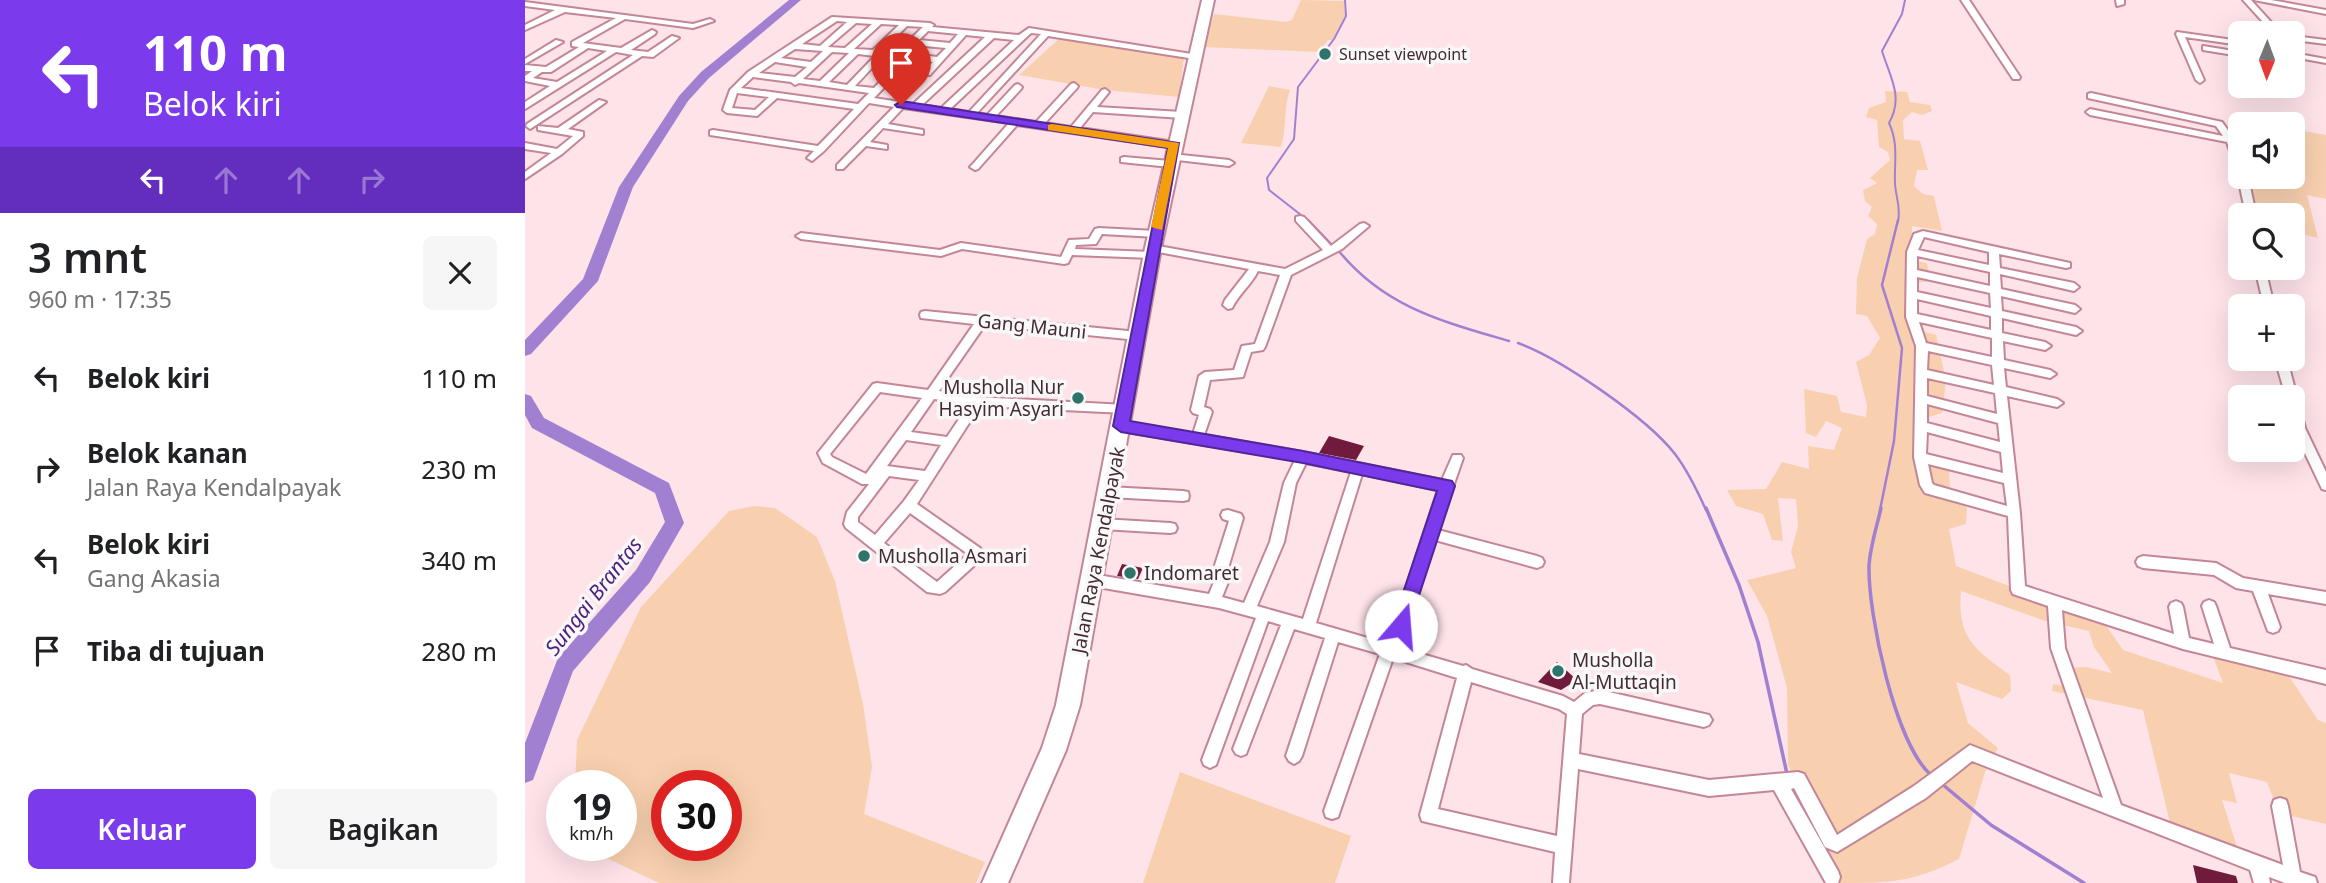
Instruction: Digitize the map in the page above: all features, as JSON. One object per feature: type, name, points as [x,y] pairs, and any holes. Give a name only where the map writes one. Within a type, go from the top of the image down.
[{"type":"main road","name":"Jalan Raya Kendalpayak","points":[[995,883],[1063,727],[1172,155],[1208,0]]},
{"type":"street","points":[[1965,0],[2016,77]]},
{"type":"street","points":[[2247,0],[2266,21]]},
{"type":"street","points":[[2258,0],[2326,12]]},
{"type":"street","points":[[2285,3],[2288,18]]},
{"type":"street","points":[[529,5],[561,5],[622,18],[693,26],[710,22]]},
{"type":"street","points":[[525,28],[561,5]]},
{"type":"street","points":[[2314,10],[2319,21]]},
{"type":"street","points":[[575,44],[622,18]]},
{"type":"street","points":[[812,158],[895,71],[913,42],[930,25],[880,21],[854,20],[830,21],[751,74],[734,90],[727,110],[757,113],[813,65],[854,20]]},
{"type":"street","points":[[822,84],[880,21]]},
{"type":"street","points":[[849,87],[906,23]]},
{"type":"street","points":[[927,29],[1020,38]]},
{"type":"street","points":[[943,111],[1029,30],[1195,57]]},
{"type":"street","points":[[525,106],[533,98],[652,32]]},
{"type":"street","points":[[895,71],[925,74],[965,32]]},
{"type":"street","points":[[971,115],[1047,32]]},
{"type":"street","points":[[2200,80],[2180,34],[2228,41]]},
{"type":"street","points":[[915,107],[992,35]]},
{"type":"street","points":[[548,40],[652,54],[675,38]]},
{"type":"street","points":[[2305,39],[2326,41]]},
{"type":"street","points":[[525,65],[559,42]]},
{"type":"street","points":[[913,42],[953,46]]},
{"type":"street","points":[[525,65],[539,70],[548,69],[586,46]]},
{"type":"street","points":[[793,47],[939,60]]},
{"type":"street","points":[[2206,48],[2228,52]]},
{"type":"street","points":[[530,126],[640,54]]},
{"type":"street","points":[[2305,57],[2323,61],[2326,70]]},
{"type":"street","points":[[772,59],[813,65]]},
{"type":"street","points":[[539,70],[526,79],[557,85]]},
{"type":"street","points":[[751,74],[876,91]]},
{"type":"street","points":[[1038,125],[1074,86]]},
{"type":"street","points":[[989,118],[1018,87]]},
{"type":"street","points":[[734,90],[901,105],[971,115],[1073,131],[1172,155],[1229,163]]},
{"type":"street","points":[[1073,131],[1105,92]]},
{"type":"street","points":[[2091,96],[2185,115],[2222,126],[2228,135]]},
{"type":"street","points":[[533,98],[569,100]]},
{"type":"street","points":[[560,131],[602,102]]},
{"type":"street","points":[[841,167],[901,105]]},
{"type":"street","points":[[2135,105],[2136,121]]},
{"type":"street","points":[[1091,109],[1182,115]]},
{"type":"street","points":[[2090,112],[2228,139]]},
{"type":"street","points":[[2185,115],[2188,131]]},
{"type":"street","points":[[975,167],[1015,122]]},
{"type":"street","points":[[881,125],[920,132]]},
{"type":"street","points":[[528,172],[559,152],[580,134],[541,128]]},
{"type":"street","points":[[713,133],[821,149]]},
{"type":"street","points":[[863,143],[884,146]]},
{"type":"street","points":[[525,146],[559,152]]},
{"type":"street","points":[[1123,160],[1172,155]]},
{"type":"street","points":[[1300,219],[1333,249]]},
{"type":"street","points":[[801,236],[941,253],[961,246],[1064,261],[1073,242],[1093,242],[1099,231],[1154,246],[1286,273],[1333,249],[1364,226]]},
{"type":"street","points":[[2014,513],[1928,489],[1920,457],[1922,346],[1911,317],[1912,251],[1920,234],[2066,265]]},
{"type":"street","points":[[1068,253],[1154,246]]},
{"type":"street","points":[[1994,250],[1996,338],[2014,513],[2017,588],[2022,593],[2055,604],[2183,643],[2326,677]]},
{"type":"street","points":[[1912,251],[2074,286]]},
{"type":"street","points":[[1228,306],[1232,295],[1248,283],[1255,267]]},
{"type":"street","points":[[1911,272],[2075,309]]},
{"type":"street","points":[[1197,439],[1206,412],[1197,410],[1205,376],[1240,374],[1246,349],[1259,346],[1286,273]]},
{"type":"street","points":[[1910,294],[2076,331]]},
{"type":"street","name":"Gang Mauni","points":[[925,315],[1138,337]]},
{"type":"street","points":[[1911,317],[1996,338],[2045,346]]},
{"type":"street","points":[[982,321],[931,396],[873,477],[866,480],[824,456],[873,389],[881,387],[931,396],[1123,417],[1197,439],[1446,486]]},
{"type":"street","points":[[1922,346],[2050,374]]},
{"type":"street","points":[[1923,373],[2057,403]]},
{"type":"street","points":[[1923,399],[2004,420]]},
{"type":"street","points":[[876,543],[909,505],[977,401]]},
{"type":"street","points":[[1920,426],[2007,449]]},
{"type":"street","points":[[909,436],[950,442]]},
{"type":"street","points":[[2305,441],[2326,485]]},
{"type":"street","points":[[1248,610],[1277,542],[1290,483],[1303,457]]},
{"type":"street","points":[[1920,457],[2011,480]]},
{"type":"street","points":[[1332,811],[1457,458]]},
{"type":"street","points":[[1308,626],[1358,468]]},
{"type":"street","points":[[909,505],[975,552],[973,558],[936,589],[851,524],[850,520],[889,470],[929,476]]},
{"type":"street","points":[[1109,492],[1183,496]]},
{"type":"street","points":[[1213,601],[1224,575],[1222,565],[1236,518],[1227,515]]},
{"type":"street","points":[[1103,524],[1170,528]]},
{"type":"street","points":[[1431,533],[1537,562]]},
{"type":"street","points":[[2143,562],[2216,569],[2241,584],[2326,598]]},
{"type":"street","points":[[1092,580],[1213,601],[1290,621],[1563,702],[1575,711]]},
{"type":"street","points":[[2259,586],[2273,627]]},
{"type":"street","points":[[2055,604],[2058,649],[2115,810]]},
{"type":"street","points":[[2209,606],[2224,652]]},
{"type":"street","points":[[2176,607],[2183,643]]},
{"type":"street","points":[[1210,760],[1264,614]]},
{"type":"street","points":[[1241,749],[1290,621]]},
{"type":"street","points":[[1294,756],[1334,633]]},
{"type":"street","points":[[1466,672],[1428,815],[1565,846]]},
{"type":"street","points":[[1561,883],[1575,711],[1590,698],[1599,697],[1704,720]]},
{"type":"street","points":[[1573,760],[1709,788],[1786,779],[1800,781],[1835,844],[1920,792],[1970,753],[2301,880]]},
{"type":"street","points":[[1786,779],[1832,877]]},
{"type":"street","points":[[2280,806],[2301,880]]},
{"type":"street","points":[[2257,864],[2262,883]]},
{"type":"shaded area","points":[[1301,0],[1344,1],[1345,15],[1332,40],[1328,40],[1319,52],[1204,47],[1214,14],[1286,22],[1292,20]]},
{"type":"shaded area","points":[[1061,37],[1184,57],[1179,97],[1105,90],[1019,75]]},
{"type":"shaded area","points":[[1269,86],[1290,90],[1281,147],[1241,143]]},
{"type":"shaded area","points":[[1885,91],[1907,92],[1910,102],[1930,105],[1932,111],[1922,115],[1912,112],[1903,120],[1904,139],[1920,141],[1928,170],[1917,170],[1914,186],[1923,194],[1934,196],[1942,231],[1912,226],[1911,260],[1927,263],[1930,281],[1907,284],[1925,332],[1936,335],[1946,381],[1942,413],[1929,417],[1920,431],[1924,453],[1949,467],[1950,493],[1967,508],[1966,524],[1949,529],[1956,566],[2103,621],[2123,650],[2223,683],[2209,646],[2283,667],[2318,720],[2326,723],[2326,824],[2279,813],[2267,782],[2229,773],[2237,803],[2222,800],[2237,847],[2171,827],[2143,710],[2052,691],[2053,684],[2073,688],[2068,668],[2086,667],[2112,673],[2094,647],[2089,631],[2045,621],[1961,591],[1960,607],[1965,631],[1987,658],[2010,675],[2011,691],[2002,699],[1956,682],[1968,723],[1998,748],[1985,772],[1959,859],[1927,873],[1900,880],[1836,883],[1808,803],[1788,765],[1787,688],[1767,616],[1747,580],[1796,568],[1791,552],[1798,526],[1796,499],[1778,498],[1783,541],[1772,540],[1763,514],[1736,506],[1727,490],[1766,489],[1782,462],[1809,469],[1808,446],[1834,450],[1842,428],[1826,421],[1816,437],[1806,433],[1804,389],[1837,396],[1841,412],[1866,417],[1867,405],[1856,362],[1869,355],[1880,338],[1867,316],[1856,314],[1857,278],[1867,239],[1875,234],[1877,224],[1868,216],[1872,207],[1865,201],[1863,190],[1877,183],[1870,178],[1890,160],[1888,152],[1879,147],[1877,120],[1866,117],[1869,108],[1886,102]]},
{"type":"shaded area","points":[[2305,131],[2326,135],[2326,199],[2307,195],[2318,238],[2305,235],[2305,203],[2244,203],[2243,189],[2305,189]]},
{"type":"shaded area","points":[[754,506],[775,508],[817,537],[835,581],[863,704],[872,767],[864,814],[985,862],[976,883],[659,883],[613,861],[637,861],[637,770],[576,770],[577,740],[641,607],[729,511]]},
{"type":"shaded area","points":[[1180,772],[1351,836],[1335,883],[1143,883]]},
{"type":"building","points":[[1329,436],[1364,446],[1356,460],[1319,453]]},
{"type":"building","name":"Indomaret","points":[[1122,564],[1143,568],[1138,579],[1117,576]]},
{"type":"building","name":"Musholla Al-Muttaqin","points":[[1557,662],[1577,680],[1561,690],[1538,682]]},
{"type":"building","points":[[2193,865],[2236,876],[2238,883],[2197,883]]},
{"type":"waterway","name":"Sungai Brantas","points":[[525,350],[590,281],[626,187],[683,99],[705,75],[796,0]]},
{"type":"waterway","points":[[1310,222],[1269,190],[1267,178],[1294,139],[1298,87],[1334,39],[1346,16],[1345,0]]},
{"type":"waterway","points":[[1898,222],[1895,146],[1889,123],[1895,96],[1892,78],[1882,51],[1902,14],[1905,0]]},
{"type":"waterway","points":[[1880,510],[1894,441],[1902,348],[1882,285],[1898,220]]},
{"type":"waterway","points":[[1310,222],[1333,246]]},
{"type":"waterway","points":[[1338,250],[1356,269],[1394,299],[1437,318],[1509,341]]},
{"type":"waterway","points":[[1518,343],[1579,375],[1645,424],[1680,460],[1706,510]]},
{"type":"waterway","name":"Sungai Brantas","points":[[525,400],[538,423],[663,488],[675,523],[643,576],[565,665],[525,772]]},
{"type":"waterway","points":[[1706,508],[1739,585],[1758,642],[1787,774]]},
{"type":"waterway","points":[[1881,508],[1869,566],[1873,615],[1895,708],[1918,759],[1931,775]]},
{"type":"waterway","points":[[1942,784],[1991,825],[2084,883]]},
{"type":"waterway","points":[[1793,787],[1811,825]]},
{"type":"slow traffic","points":[[1052,127],[1175,145],[1157,227]]},
{"type":"place","name":"Sunset viewpoint","points":[[1325,54]]},
{"type":"place","name":"Musholla Nur Hasyim Asyari","points":[[1078,398]]},
{"type":"place","name":"Musholla Asmari","points":[[864,556]]},
{"type":"place","name":"Indomaret","points":[[1130,573]]},
{"type":"place","name":"Musholla Al-Muttaqin","points":[[1558,671]]},
{"type":"route","points":[[901,105],[1175,145],[1121,426],[1303,457],[1446,486],[1401,626]]}]
